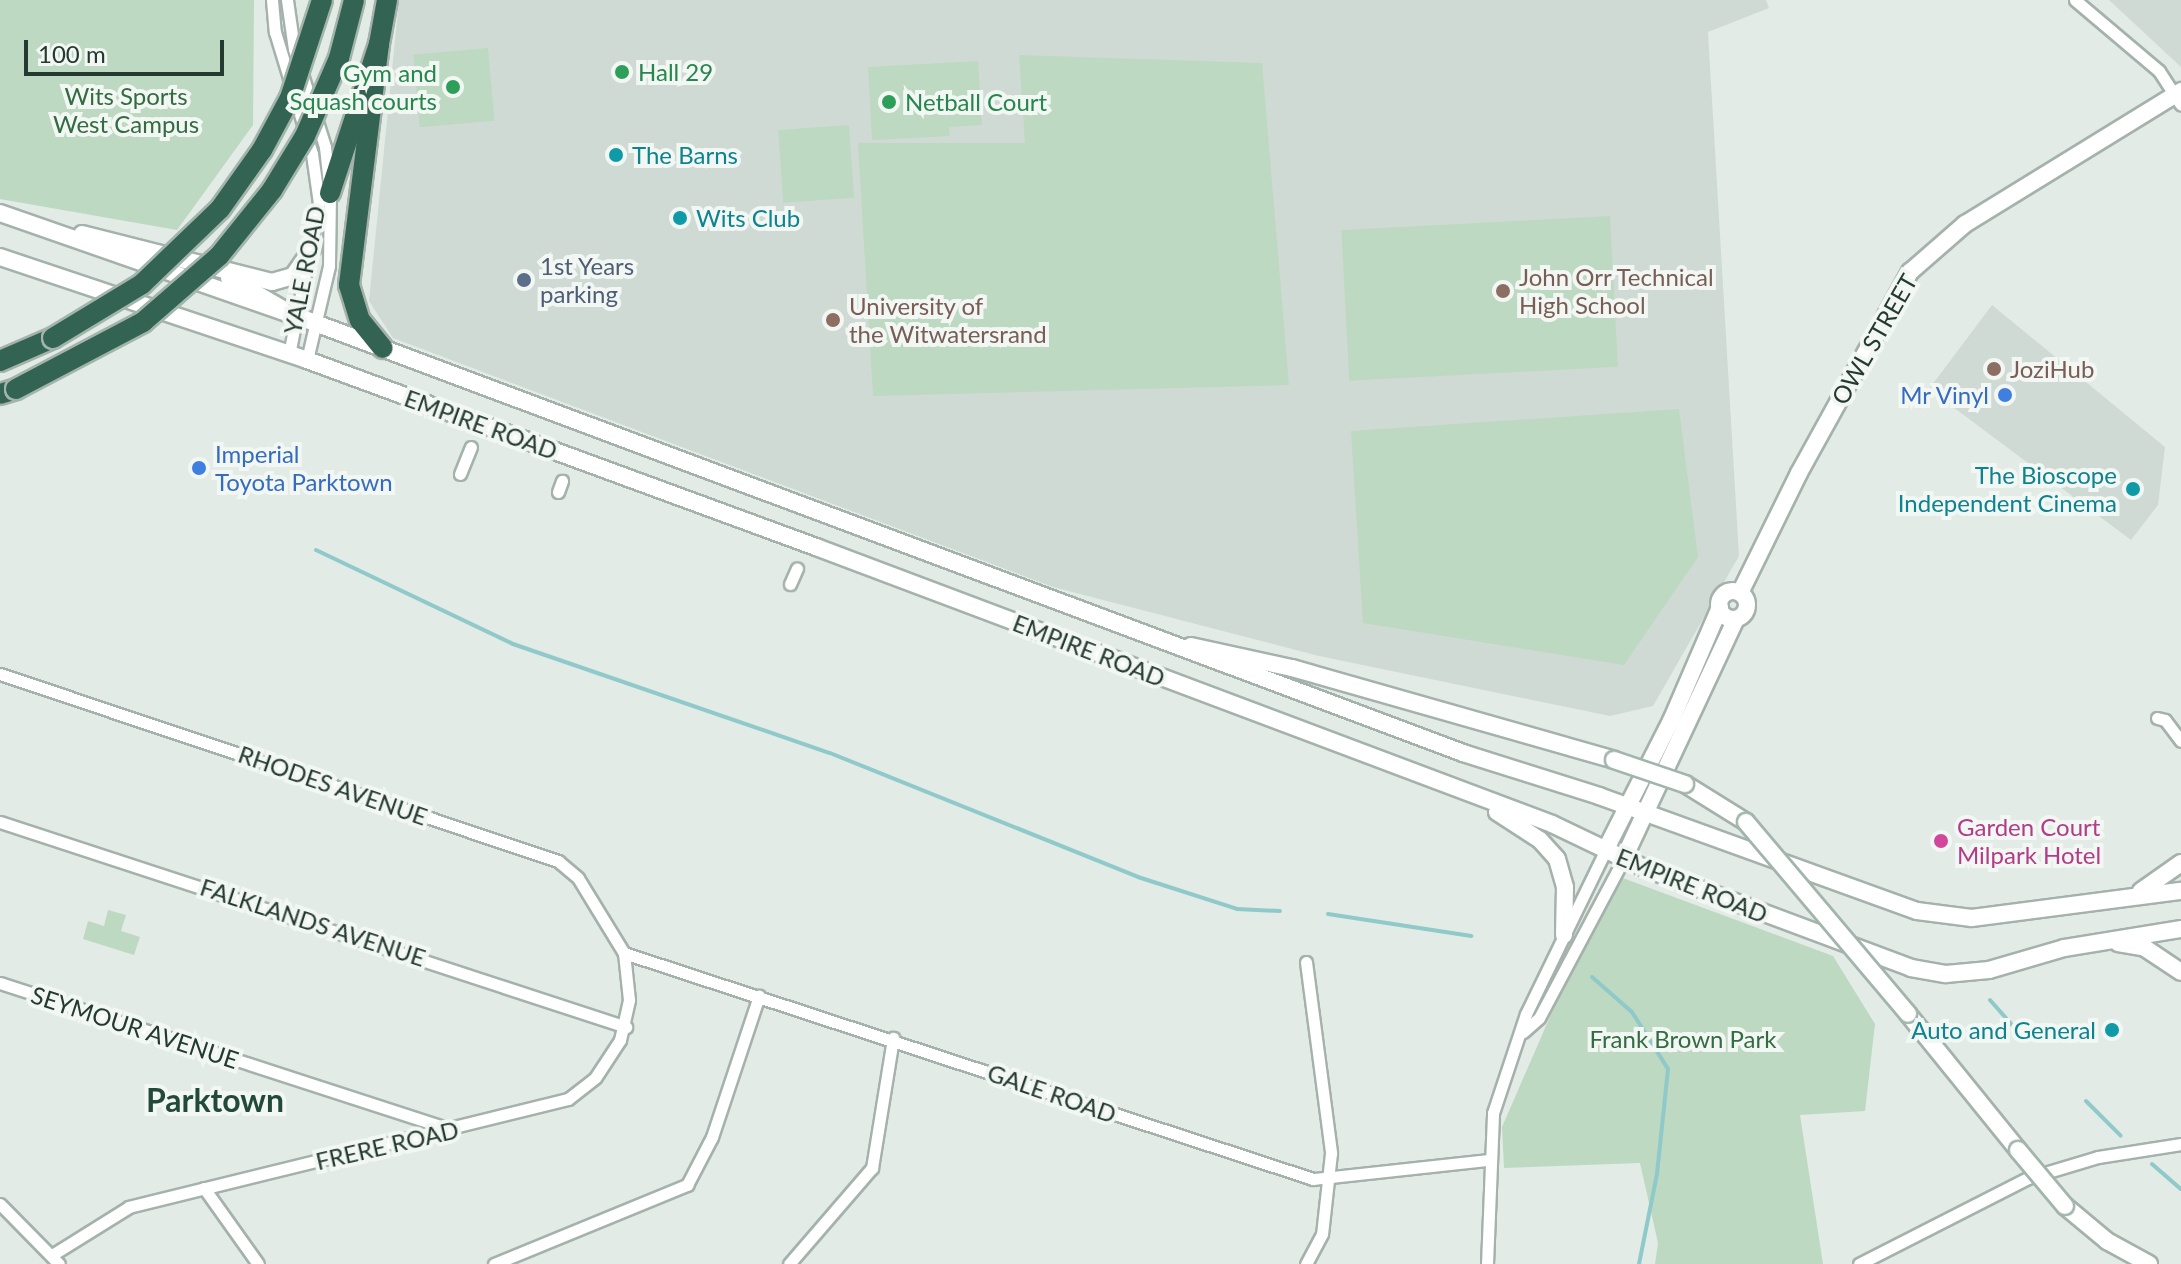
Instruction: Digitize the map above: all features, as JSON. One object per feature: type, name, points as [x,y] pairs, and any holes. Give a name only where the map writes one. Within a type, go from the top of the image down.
[{"type":"highway","points":[[0,361],[44,342],[142,284],[220,209],[262,150],[290,98],[322,0]]},
{"type":"highway","points":[[8,392],[143,322],[219,256],[272,190],[305,136],[339,58],[354,0]]},
{"type":"highway","points":[[383,348],[360,320],[349,285],[387,0]]},
{"type":"highway","points":[[330,193],[379,44]]},
{"type":"highway","points":[[0,351],[44,342]]},
{"type":"main road","name":"OWL STREET","points":[[1740,593],[1910,272],[1965,224],[2176,98]]},
{"type":"main road","points":[[0,212],[280,282],[302,268],[313,247]]},
{"type":"main road","name":"EMPIRE ROAD","points":[[0,212],[383,348],[1463,753],[1939,917],[1972,918],[2181,891]]},
{"type":"main road","name":"EMPIRE ROAD","points":[[0,257],[307,360],[1471,795],[1795,927],[1933,973],[1989,970],[2099,941],[2181,929]]},
{"type":"main road","points":[[191,260],[266,296],[289,315]]},
{"type":"main road","points":[[1606,849],[1724,595],[1740,593],[1747,607],[1736,619],[1624,858]]},
{"type":"main road","points":[[1720,607],[1727,618],[1736,619]]},
{"type":"main road","points":[[1178,647],[1235,653],[1614,760],[1685,784],[1746,822],[2065,1206],[2107,1241],[2149,1264]]},
{"type":"main road","points":[[1471,795],[1555,855],[1565,887],[1564,935]]},
{"type":"main road","points":[[2129,897],[2165,879],[2181,863]]},
{"type":"main road","points":[[2099,941],[2145,948],[2181,972]]},
{"type":"street","name":"YALE ROAD","points":[[272,0],[275,32],[316,172],[313,247],[289,315],[289,354]]},
{"type":"street","name":"YALE ROAD","points":[[287,0],[294,49],[325,147],[330,193],[329,266],[307,360]]},
{"type":"street","points":[[2075,0],[2159,71],[2176,98]]},
{"type":"street","points":[[460,474],[471,447]]},
{"type":"street","points":[[790,584],[797,568]]},
{"type":"street","name":"RHODES AVENUE","points":[[0,674],[558,861],[578,878],[624,953]]},
{"type":"street","points":[[2157,718],[2165,720],[2181,741]]},
{"type":"street","name":"FALKLANDS AVENUE","points":[[0,822],[626,1027]]},
{"type":"street","points":[[1487,1264],[1488,1160],[1493,1113],[1523,1033],[1526,1014],[1606,849]]},
{"type":"street","points":[[1523,1033],[1539,1018],[1624,858]]},
{"type":"street","points":[[624,953],[626,1027]]},
{"type":"street","name":"GALE ROAD","points":[[624,953],[893,1038],[1280,1170],[1330,1181],[1488,1160]]},
{"type":"street","points":[[1306,962],[1324,1088],[1330,1181],[1322,1234],[1306,1264]]},
{"type":"street","name":"SEYMOUR AVENUE","points":[[0,983],[452,1130]]},
{"type":"street","points":[[494,1264],[687,1185],[712,1137],[759,996]]},
{"type":"street","name":"FRERE ROAD","points":[[56,1260],[114,1214],[204,1188],[452,1130],[568,1099],[595,1078],[626,1027]]},
{"type":"street","points":[[789,1264],[872,1168],[893,1038]]},
{"type":"street","points":[[1859,1264],[2028,1178],[2098,1157],[2181,1144]]},
{"type":"street","points":[[204,1188],[258,1264]]},
{"type":"street","points":[[0,1204],[56,1260]]},
{"type":"shaded area","name":"University of the Witwatersrand","points":[[399,0],[1766,0],[1769,8],[1708,32],[1739,556],[1653,706],[1610,716],[1319,656],[1053,587],[393,338],[369,301]]},
{"type":"shaded area","points":[[2109,0],[2181,0],[2181,67]]},
{"type":"shaded area","points":[[1992,305],[2165,447],[2158,505],[2131,540],[1929,389]]},
{"type":"green space","name":"Wits Sports West Campus","points":[[0,0],[254,0],[253,125],[177,230],[0,199]]},
{"type":"green space","name":"Gym and Squash courts","points":[[488,48],[494,121],[420,127],[413,55]]},
{"type":"green space","points":[[1019,55],[1262,63],[1289,385],[873,396],[858,143],[1025,143]]},
{"type":"green space","points":[[978,61],[982,125],[949,127],[950,136],[872,140],[868,67]]},
{"type":"green space","points":[[849,125],[854,198],[783,203],[778,130]]},
{"type":"green space","points":[[1610,216],[1618,367],[1349,381],[1341,230]]},
{"type":"green space","points":[[1679,409],[1698,557],[1624,665],[1363,623],[1351,431]]},
{"type":"green space","name":"Frank Brown Park","points":[[1612,874],[1833,956],[1875,1024],[1865,1111],[1800,1115],[1823,1264],[1655,1264],[1658,1243],[1640,1163],[1504,1168],[1502,1127]]},
{"type":"green space","points":[[108,910],[126,915],[121,931],[140,937],[134,955],[83,939],[88,921],[104,926]]},
{"type":"waterway","points":[[316,550],[513,644],[830,753],[1138,877],[1237,909],[1280,911]]},
{"type":"waterway","points":[[1328,914],[1471,936]]},
{"type":"waterway","points":[[1592,977],[1632,1012],[1668,1069],[1657,1174],[1639,1264]]},
{"type":"waterway","points":[[1990,1000],[2020,1034]]},
{"type":"waterway","points":[[2086,1101],[2121,1136]]},
{"type":"waterway","points":[[2152,1164],[2181,1189]]},
{"type":"place","name":"Hall 29","points":[[622,72]]},
{"type":"place","name":"Gym and Squash courts","points":[[453,87]]},
{"type":"place","name":"Netball Court","points":[[889,102]]},
{"type":"place","name":"The Barns","points":[[616,155]]},
{"type":"place","name":"Wits Club","points":[[680,218]]},
{"type":"place","name":"1st Years parking","points":[[524,280]]},
{"type":"place","name":"John Orr Technical High School","points":[[1503,291]]},
{"type":"place","name":"University of the Witwatersrand","points":[[833,320]]},
{"type":"place","name":"JoziHub","points":[[1994,369]]},
{"type":"place","name":"Mr Vinyl","points":[[2005,395]]},
{"type":"place","name":"Imperial Toyota Parktown","points":[[199,468]]},
{"type":"place","name":"The Bioscope Independent Cinema","points":[[2133,489]]},
{"type":"place","name":"Garden Court Milpark Hotel","points":[[1941,841]]},
{"type":"place","name":"Auto and General","points":[[2112,1030]]},
{"type":"district","name":"Parktown","points":[[215,1100]]}]
